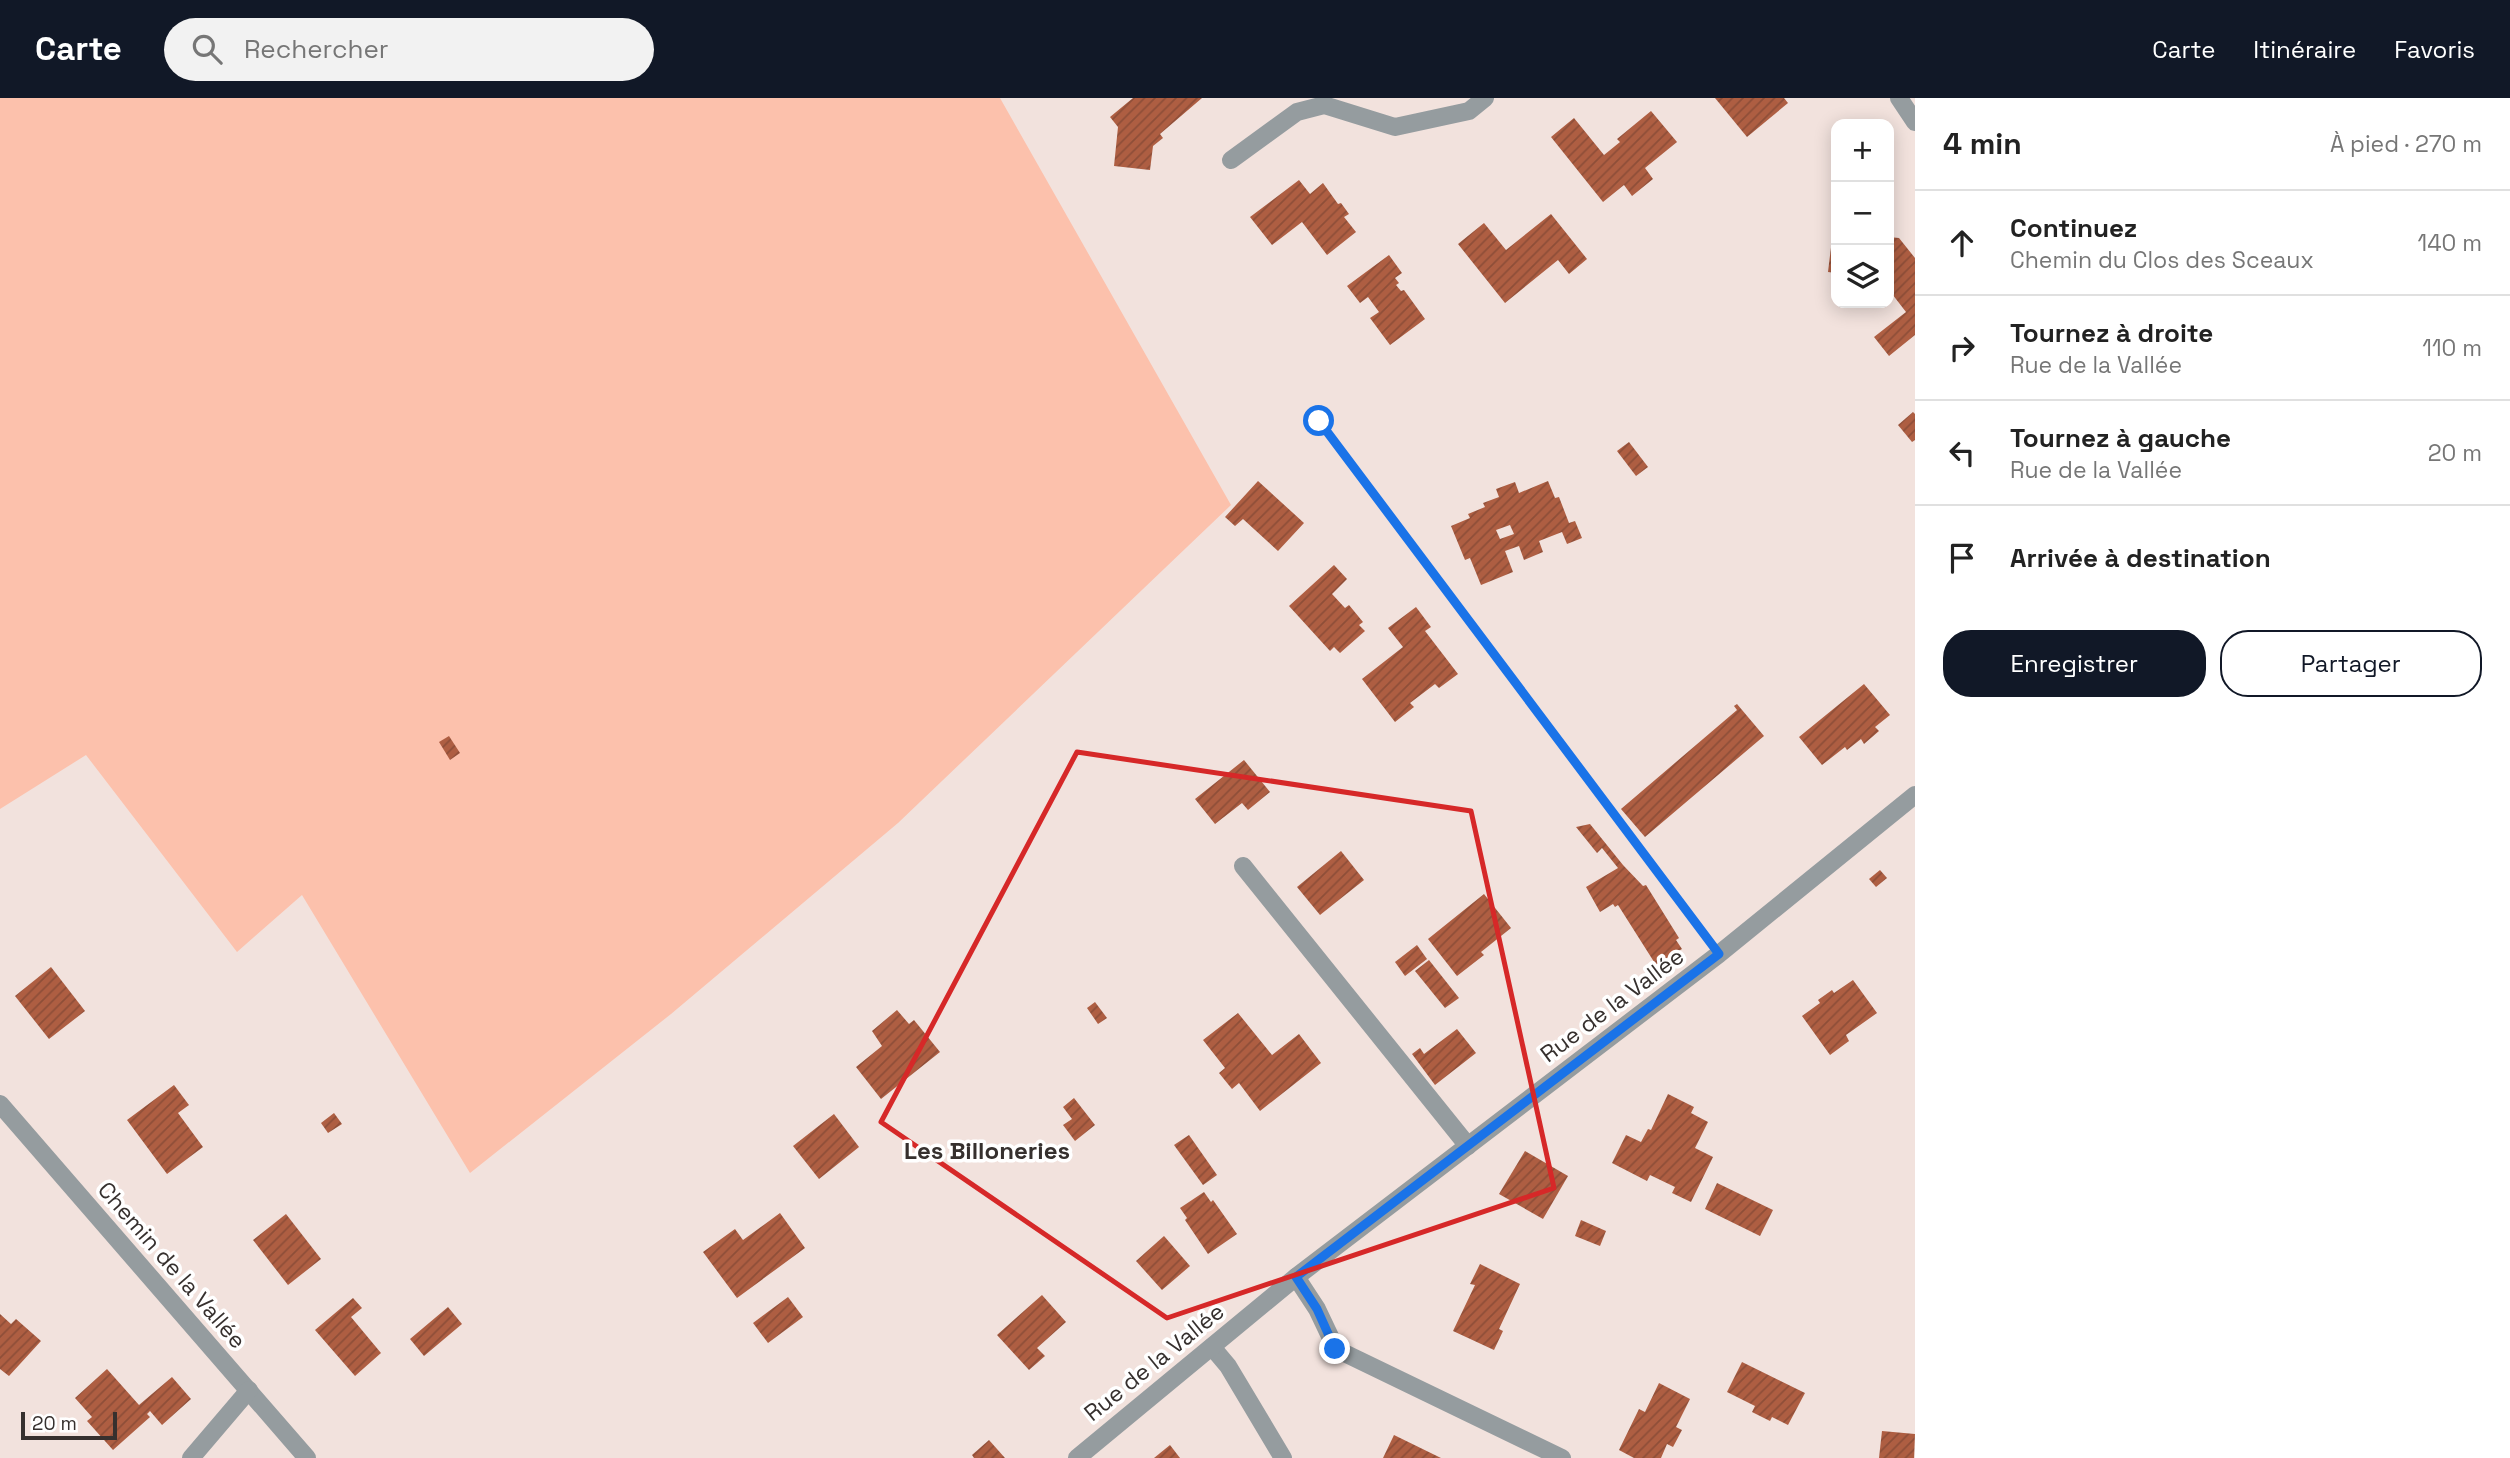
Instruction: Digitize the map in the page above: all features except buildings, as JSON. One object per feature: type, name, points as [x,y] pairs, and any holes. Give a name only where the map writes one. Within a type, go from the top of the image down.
[{"type":"street","points":[[1231,160],[1297,112],[1324,105],[1395,127],[1469,111],[1485,98]]},
{"type":"street","points":[[1899,98],[1915,122]]},
{"type":"street","name":"Rue de la Vallée","points":[[1077,1458],[1296,1277],[1719,954],[1915,795]]},
{"type":"street","points":[[1243,866],[1468,1146]]},
{"type":"street","name":"Chemin de la Vallée","points":[[0,1104],[307,1458]]},
{"type":"street","points":[[1296,1277],[1317,1309],[1335,1349],[1562,1458]]},
{"type":"street","points":[[1212,1346],[1228,1366],[1283,1458]]},
{"type":"street","points":[[191,1458],[249,1391]]},
{"type":"path","points":[[1319,421],[1719,954]]},
{"type":"highlighted area","points":[[1077,752],[1471,811],[1554,1188],[1167,1318],[881,1122]]},
{"type":"shaded area","points":[[0,98],[1000,98],[1231,505],[898,823],[671,1014],[470,1173],[302,895],[237,952],[86,755],[0,809]]},
{"type":"district","name":"Les Billoneries","points":[[987,1150]]},
{"type":"route","points":[[1319,421],[1719,954],[1296,1277],[1317,1309],[1335,1349]]}]
